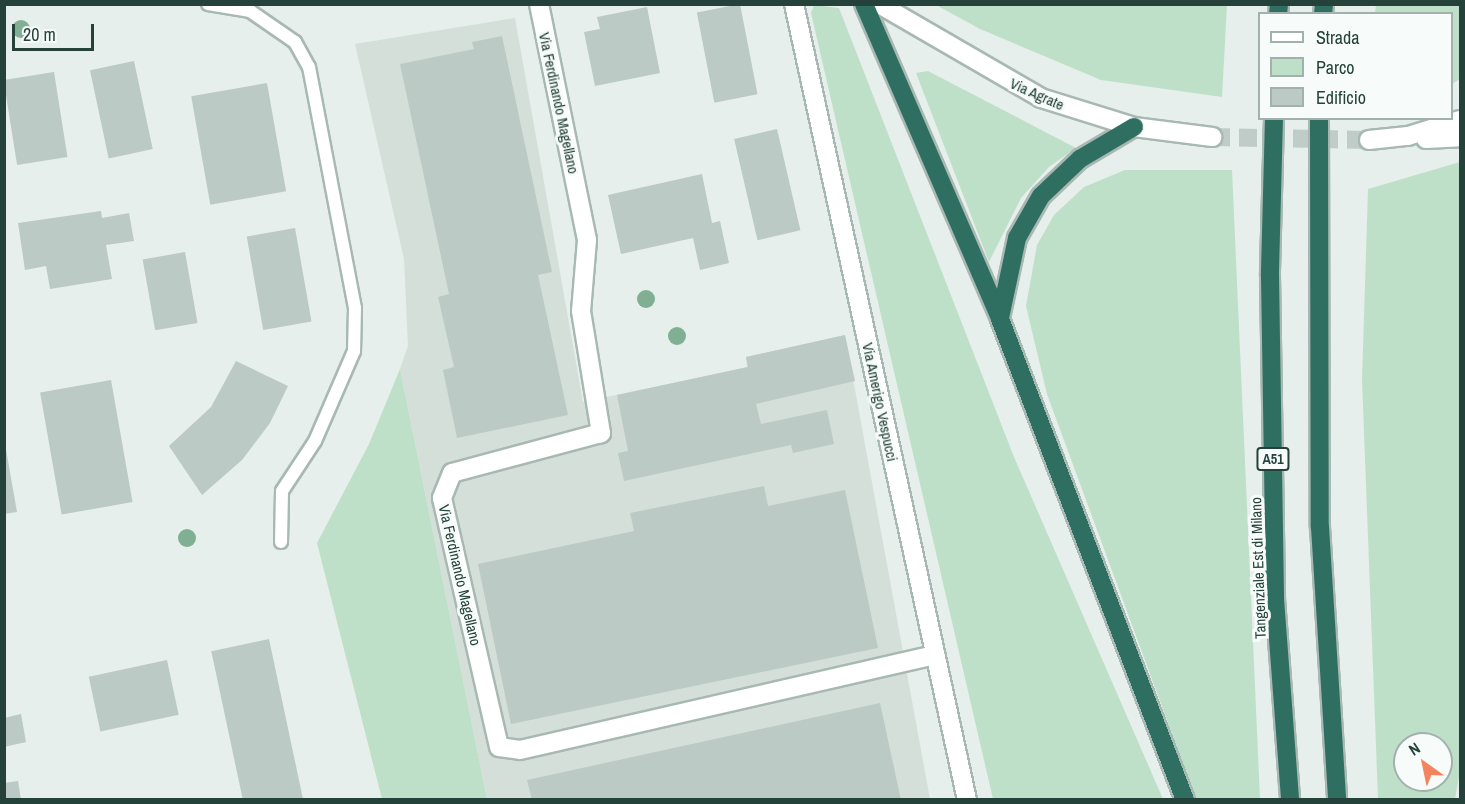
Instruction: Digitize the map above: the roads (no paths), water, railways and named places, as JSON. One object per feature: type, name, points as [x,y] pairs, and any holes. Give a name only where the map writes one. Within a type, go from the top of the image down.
[{"type":"highway","points":[[864,4],[1000,319],[1185,800]]},
{"type":"highway","name":"Tangenziale Est di Milano","points":[[1274,120],[1270,276],[1275,599],[1290,800]]},
{"type":"highway","points":[[1319,120],[1320,527],[1337,800]]},
{"type":"highway","points":[[1000,319],[1013,248],[1035,205],[1062,172],[1134,127]]},
{"type":"street","name":"Via Ferdinando Magellano","points":[[539,4],[587,240],[580,311],[601,433],[452,474],[442,498],[499,747],[520,750],[935,655]]},
{"type":"street","name":"Via Amerigo Vespucci","points":[[794,4],[967,800]]},
{"type":"street","name":"Via Agrate","points":[[879,4],[1013,85],[1085,114],[1134,127],[1212,137]]},
{"type":"street","points":[[1397,138],[1461,120]]},
{"type":"street","points":[[1369,140],[1461,137]]},
{"type":"lane","points":[[208,4],[250,11],[295,42],[309,67],[355,308],[354,351],[315,441],[282,491],[280,542]]},
{"type":"tunnel","points":[[1212,137],[1369,140]]}]
